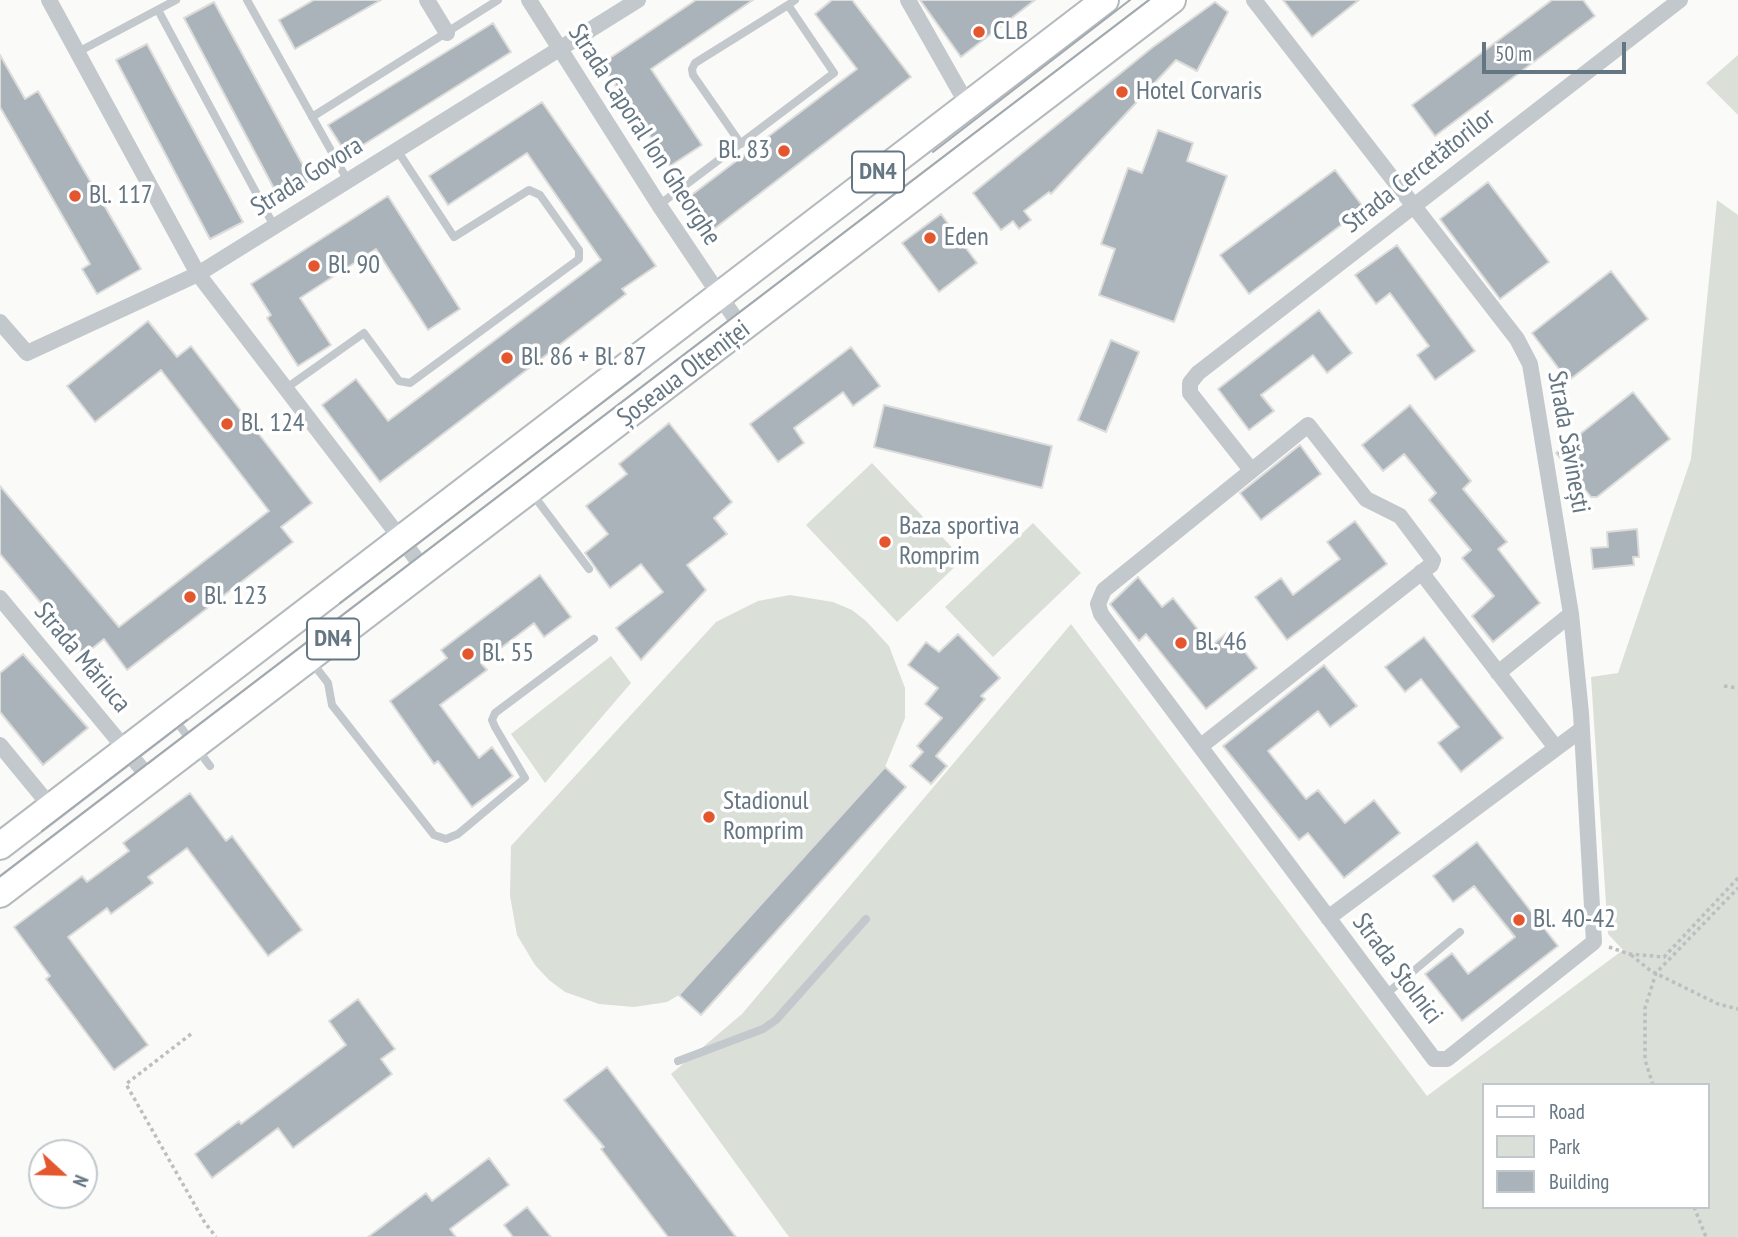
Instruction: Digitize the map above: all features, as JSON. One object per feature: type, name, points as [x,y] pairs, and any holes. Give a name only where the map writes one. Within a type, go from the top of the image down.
[{"type":"main road","name":"Șoseaua Olteniței","points":[[0,846],[1105,0]]},
{"type":"main road","name":"Șoseaua Olteniței","points":[[0,894],[150,780],[203,756],[309,658],[743,330],[1172,0]]},
{"type":"street","points":[[49,0],[198,274],[425,569]]},
{"type":"street","points":[[427,0],[447,33]]},
{"type":"street","name":"Strada Caporal Ion Gheorghe","points":[[529,0],[718,296],[743,330]]},
{"type":"street","name":"Strada Govora","points":[[0,322],[27,353],[198,274],[638,0]]},
{"type":"street","points":[[908,0],[967,104]]},
{"type":"street","name":"Strada Săvinești","points":[[1254,0],[1517,339],[1530,364],[1571,614],[1582,729],[1594,942]]},
{"type":"street","name":"Strada Cercetătorilor","points":[[1251,470],[1191,393],[1190,383],[1680,0]]},
{"type":"street","points":[[1201,746],[1431,565],[1432,556],[1400,516],[1366,499],[1308,425],[1251,470]]},
{"type":"street","name":"Strada Stolnici","points":[[1251,470],[1104,590],[1098,604],[1101,614],[1434,1059],[1447,1059],[1594,942]]},
{"type":"street","points":[[1422,572],[1556,748]]},
{"type":"street","name":"Strada Măriuca","points":[[0,598],[126,750]]},
{"type":"street","points":[[1498,673],[1571,614]]},
{"type":"street","points":[[1328,918],[1582,729]]},
{"type":"street","points":[[0,745],[51,807]]},
{"type":"street","points":[[126,750],[150,780]]},
{"type":"lane","points":[[78,52],[176,0]]},
{"type":"lane","points":[[247,0],[348,181]]},
{"type":"lane","points":[[312,117],[498,0]]},
{"type":"lane","points":[[659,205],[741,144],[834,73],[791,2],[695,64],[692,69],[693,75],[741,144]]},
{"type":"lane","points":[[158,10],[274,226]]},
{"type":"lane","points":[[285,389],[364,333],[399,381],[409,384],[579,258],[579,250],[540,195],[529,190],[454,237],[397,150]]},
{"type":"lane","points":[[529,490],[589,569]]},
{"type":"lane","points":[[309,658],[328,683],[332,705],[435,835],[446,839],[458,834],[523,783],[525,778],[495,727],[492,720],[495,713],[594,639]]},
{"type":"lane","points":[[171,715],[203,756]]},
{"type":"lane","points":[[678,1061],[762,1029],[776,1020],[866,919]]},
{"type":"lane","points":[[1385,995],[1460,932]]},
{"type":"path","points":[[1724,686],[1738,688]]},
{"type":"path","points":[[1594,942],[1629,954],[1664,957],[1738,878]]},
{"type":"path","points":[[1652,1083],[1645,1060],[1645,1008],[1656,973],[1738,888]]},
{"type":"path","points":[[1629,954],[1656,973],[1718,1004],[1738,1009]]},
{"type":"path","points":[[191,1034],[127,1084],[205,1223],[216,1237]]},
{"type":"path","points":[[1695,1209],[1706,1237]]},
{"type":"green space","points":[[1738,55],[1738,115],[1706,83]]},
{"type":"green space","points":[[1717,200],[1738,215],[1738,1237],[789,1237],[671,1074],[742,1014],[1071,624],[1427,1096],[1623,950],[1608,934],[1591,677],[1618,673],[1691,459]]},
{"type":"green space","name":"Baza sportiva Romprim","points":[[872,463],[963,559],[897,622],[806,525]]},
{"type":"green space","name":"Baza sportiva Romprim","points":[[1033,523],[1081,573],[993,657],[945,607]]},
{"type":"green space","name":"Stadionul Romprim","points":[[790,595],[833,602],[852,610],[889,646],[905,688],[905,718],[885,767],[906,787],[701,1015],[679,995],[667,1002],[634,1007],[599,1004],[565,992],[535,965],[517,935],[510,896],[511,846],[716,622],[758,601]]},
{"type":"green space","points":[[611,656],[631,683],[545,783],[511,734]]},
{"type":"building","points":[[314,0],[381,0],[295,49],[279,20]]},
{"type":"building","points":[[696,0],[753,0],[651,69],[702,145],[670,166],[601,64]]},
{"type":"building","name":"Bl. 83","points":[[832,0],[852,0],[911,77],[710,232],[685,200],[857,69],[815,14]]},
{"type":"building","points":[[920,0],[1035,0],[961,57]]},
{"type":"building","points":[[1283,0],[1359,0],[1312,37]]},
{"type":"building","points":[[1552,0],[1583,0],[1595,16],[1435,136],[1412,105]]},
{"type":"building","points":[[214,2],[311,180],[278,196],[184,18]]},
{"type":"building","points":[[1215,2],[1228,12],[1197,71],[1176,60],[1051,194],[1049,192],[1024,211],[1031,220],[1019,229],[1013,221],[1001,230],[973,193],[1153,47]]},
{"type":"building","points":[[493,23],[511,52],[347,155],[328,125]]},
{"type":"building","points":[[147,44],[243,222],[210,239],[116,60]]},
{"type":"building","name":"Bl. 117","points":[[0,55],[25,99],[38,91],[141,269],[97,294],[82,269],[90,264],[0,107]]},
{"type":"building","points":[[542,102],[656,266],[622,289],[626,294],[380,482],[322,405],[356,379],[388,421],[601,260],[527,153],[448,205],[429,176]]},
{"type":"building","points":[[1158,130],[1193,143],[1187,161],[1227,176],[1174,322],[1099,295],[1115,249],[1101,244],[1128,168],[1142,173]]},
{"type":"building","points":[[1335,170],[1364,208],[1249,294],[1220,255]]},
{"type":"building","points":[[1488,182],[1549,262],[1500,299],[1440,219]]},
{"type":"building","name":"Bl. 90","points":[[388,196],[460,309],[428,330],[376,249],[300,298],[331,345],[298,366],[267,318],[271,315],[251,284]]},
{"type":"building","points":[[941,214],[977,263],[939,292],[902,243]]},
{"type":"building","points":[[1397,245],[1475,351],[1435,380],[1417,355],[1429,346],[1390,293],[1376,304],[1355,275]]},
{"type":"building","points":[[1611,271],[1648,319],[1568,381],[1532,333]]},
{"type":"building","points":[[1319,310],[1352,353],[1327,373],[1313,355],[1261,395],[1274,411],[1249,430],[1218,389]]},
{"type":"building","points":[[148,321],[177,357],[191,346],[312,503],[281,527],[293,542],[127,670],[104,639],[84,655],[0,554],[0,486],[119,627],[269,511],[161,370],[95,422],[67,386]]},
{"type":"building","points":[[1111,340],[1139,352],[1106,432],[1078,420]]},
{"type":"building","points":[[851,347],[880,386],[853,406],[843,392],[794,428],[804,443],[778,462],[750,424]]},
{"type":"building","points":[[1633,392],[1670,439],[1597,497],[1591,497],[1556,453]]},
{"type":"building","points":[[884,405],[1052,446],[1042,488],[874,447]]},
{"type":"building","points":[[1410,405],[1471,481],[1463,489],[1507,542],[1498,549],[1540,603],[1493,642],[1472,616],[1494,596],[1462,558],[1471,550],[1429,500],[1436,493],[1404,454],[1383,471],[1362,445]]},
{"type":"building","points":[[669,423],[732,502],[714,518],[727,534],[687,565],[706,590],[641,660],[616,628],[663,592],[641,564],[610,588],[585,553],[608,534],[586,506],[627,474],[619,464]]},
{"type":"building","points":[[1300,445],[1321,474],[1261,520],[1240,493]]},
{"type":"building","points":[[1355,521],[1387,564],[1287,640],[1255,597],[1281,578],[1293,595],[1340,559],[1327,542]]},
{"type":"building","points":[[1637,529],[1639,557],[1633,557],[1634,565],[1593,569],[1591,548],[1608,547],[1607,532]]},
{"type":"building","name":"Bl. 55","points":[[540,575],[571,617],[544,637],[534,623],[481,663],[487,670],[440,705],[479,758],[492,747],[513,776],[472,807],[438,761],[434,764],[390,701],[447,658],[441,650]]},
{"type":"building","name":"Bl. 46","points":[[1138,577],[1162,607],[1173,598],[1211,646],[1229,631],[1257,668],[1206,709],[1146,634],[1139,641],[1110,604]]},
{"type":"building","points":[[958,634],[1000,678],[981,696],[985,699],[936,756],[947,766],[931,784],[910,766],[923,752],[917,746],[942,718],[925,704],[938,688],[908,665],[926,642],[939,652]]},
{"type":"building","points":[[1424,637],[1503,738],[1461,772],[1438,743],[1459,727],[1421,679],[1405,692],[1385,667]]},
{"type":"building","points":[[23,654],[88,728],[43,765],[0,712],[0,673]]},
{"type":"building","points":[[1324,665],[1357,706],[1330,727],[1318,711],[1268,751],[1306,799],[1318,790],[1345,823],[1374,800],[1400,833],[1344,878],[1308,833],[1299,840],[1223,746]]},
{"type":"building","points":[[885,767],[906,787],[701,1015],[679,995]]},
{"type":"building","points":[[190,793],[226,841],[232,836],[302,930],[268,956],[187,848],[148,877],[153,883],[111,914],[107,908],[68,937],[148,1045],[114,1070],[46,979],[50,976],[14,927],[82,876],[87,882],[129,851],[123,843]]},
{"type":"building","name":"Bl. 40-42","points":[[1477,842],[1558,946],[1462,1021],[1425,974],[1452,953],[1468,974],[1515,937],[1474,886],[1453,902],[1433,876]]},
{"type":"building","points":[[358,999],[395,1049],[381,1059],[392,1074],[293,1148],[278,1128],[212,1178],[195,1154],[239,1121],[241,1124],[346,1045],[329,1021]]},
{"type":"building","points":[[607,1067],[736,1237],[668,1237],[601,1149],[604,1147],[564,1100]]},
{"type":"building","points":[[489,1158],[509,1185],[450,1229],[456,1237],[368,1237],[426,1193],[432,1201]]},
{"type":"building","points":[[527,1207],[551,1237],[513,1237],[504,1225]]},
{"type":"tram line","points":[[933,152],[1130,0]]},
{"type":"tram line","points":[[0,876],[1149,0]]},
{"type":"tram line","points":[[340,603],[640,374]]},
{"type":"tram line","points":[[42,831],[187,720]]},
{"type":"place","name":"CLB","points":[[979,32]]},
{"type":"place","name":"Hotel Corvaris","points":[[1122,92]]},
{"type":"place","name":"Bl. 83","points":[[784,151]]},
{"type":"place","name":"Bl. 117","points":[[75,196]]},
{"type":"place","name":"Eden","points":[[930,238]]},
{"type":"place","name":"Bl. 90","points":[[314,266]]},
{"type":"place","name":"Bl. 86 + Bl. 87","points":[[507,358]]},
{"type":"place","name":"Bl. 124","points":[[227,424]]},
{"type":"place","name":"Baza sportiva Romprim","points":[[885,542]]},
{"type":"place","name":"Bl. 123","points":[[190,597]]},
{"type":"place","name":"Bl. 46","points":[[1181,643]]},
{"type":"place","name":"Bl. 55","points":[[468,654]]},
{"type":"place","name":"Stadionul Romprim","points":[[709,817]]},
{"type":"place","name":"Bl. 40-42","points":[[1519,920]]}]
